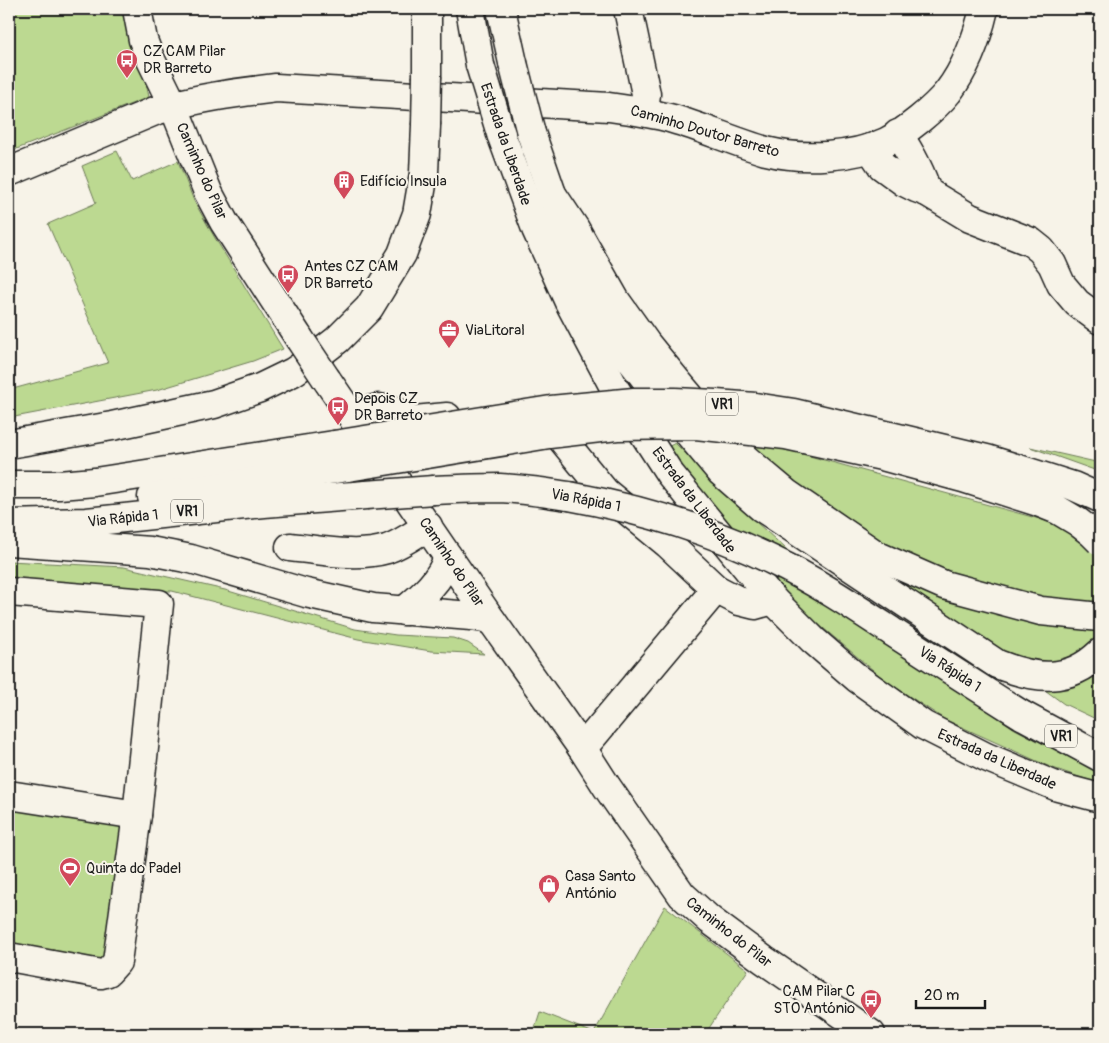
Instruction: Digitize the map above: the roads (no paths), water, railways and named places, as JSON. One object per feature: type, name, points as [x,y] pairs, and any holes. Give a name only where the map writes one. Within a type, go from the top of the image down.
[{"type":"main road","name":"Caminho do Pilar","points":[[137,9],[143,40],[150,58],[173,105],[208,192],[224,222],[354,420],[682,895],[710,920],[756,954],[871,1034]]},
{"type":"main road","points":[[9,444],[112,426],[214,404],[260,388],[293,372],[315,357],[338,340],[369,308],[402,254],[417,214],[424,172],[427,9]]},
{"type":"main road","name":"Estrada da Liberdade","points":[[470,9],[480,65],[501,134],[536,229],[569,302],[615,389],[670,474],[772,600],[813,640],[857,678],[923,725],[986,757],[1058,787],[1100,798]]},
{"type":"main road","name":"Estrada da Liberdade","points":[[501,9],[531,133],[552,194],[574,226],[616,301],[661,362],[734,449],[786,493],[878,556],[944,585],[1040,611],[1100,617]]},
{"type":"main road","points":[[628,9],[646,94],[644,111]]},
{"type":"main road","name":"Caminho Doutor Barreto","points":[[9,172],[173,105],[235,93],[276,88],[590,106],[644,111],[767,151],[815,156],[844,154],[886,142],[914,124],[947,93],[959,76],[972,51],[984,9]]},
{"type":"main road","points":[[898,134],[909,150],[924,180],[927,192]]},
{"type":"main road","points":[[870,148],[882,166],[904,182],[927,192],[970,218],[1031,242],[1041,250],[1052,264],[1061,284],[1077,303],[1100,320]]},
{"type":"main road","points":[[552,194],[578,267],[623,350],[685,430],[721,472],[761,507],[997,664],[1018,672],[1036,675],[1057,675],[1077,670],[1097,656]]},
{"type":"main road","name":"VR1","points":[[9,486],[95,482],[560,409],[634,402],[675,402],[755,407],[794,413],[987,459],[1073,486],[1100,498]]},
{"type":"main road","points":[[354,420],[370,410],[379,408],[390,410],[414,420],[535,407],[605,492],[668,544],[716,589],[739,601],[755,606],[772,600]]},
{"type":"main road","points":[[9,507],[128,501],[549,434],[618,426],[696,425],[786,435],[882,456],[963,478],[1058,510],[1078,522],[1100,541]]},
{"type":"main road","name":"Via Rápida 1","points":[[9,524],[87,522],[264,503],[468,488],[502,488],[535,491],[618,506],[684,524],[730,541],[775,561],[838,597],[1022,715],[1100,757]]},
{"type":"main road","points":[[290,547],[336,552],[374,552],[402,542],[428,526]]},
{"type":"main road","points":[[9,540],[150,550],[191,559],[306,593],[373,608],[471,616],[492,621]]},
{"type":"main road","points":[[404,611],[424,594],[441,573],[448,557]]},
{"type":"main road","points":[[582,748],[716,589]]},
{"type":"main road","points":[[9,592],[159,604],[137,815],[117,962],[108,972],[100,974],[9,957]]},
{"type":"main road","points":[[9,796],[137,815]]},
{"type":"place","name":"CZ CAM Pilar DR Barreto","points":[[127,79]]},
{"type":"place","name":"Edifício Insula","points":[[344,200]]},
{"type":"place","name":"Antes CZ CAM DR Barreto","points":[[288,294]]},
{"type":"place","name":"ViaLitoral","points":[[449,349]]},
{"type":"place","name":"Depois CZ DR Barreto","points":[[338,426]]},
{"type":"place","name":"Quinta do Padel","points":[[70,887]]},
{"type":"place","name":"Casa Santo António","points":[[549,904]]},
{"type":"place","name":"CAM Pilar C STO António","points":[[871,1019]]}]
